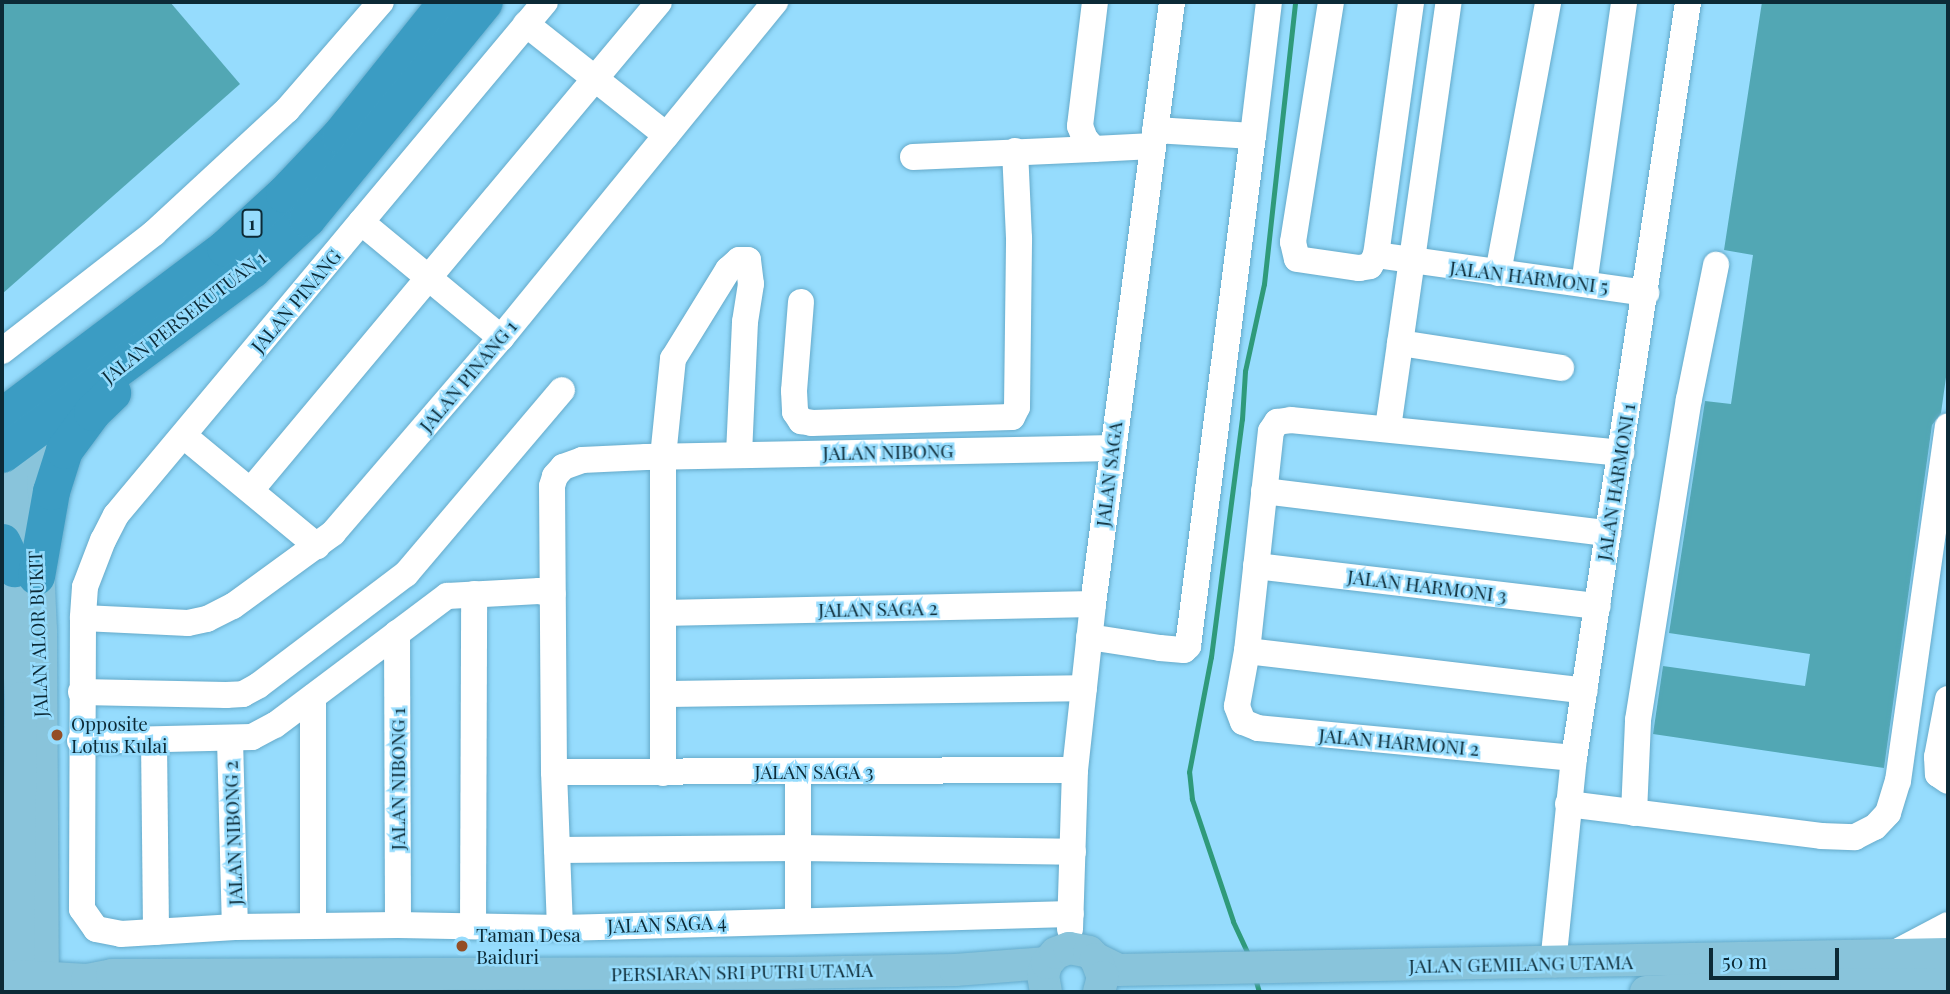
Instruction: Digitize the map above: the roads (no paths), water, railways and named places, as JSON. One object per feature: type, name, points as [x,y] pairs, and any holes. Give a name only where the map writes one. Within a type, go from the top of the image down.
[{"type":"highway","name":"JALAN PERSEKUTUAN 1","points":[[11,429],[225,248],[284,194],[340,135],[446,2]]},
{"type":"highway","name":"JALAN PERSEKUTUAN 1","points":[[11,429],[251,269],[307,218],[484,2]]},
{"type":"highway","points":[[17,562],[51,491],[64,450],[92,412],[251,269]]},
{"type":"main road","name":"JALAN ALOR BUKIT","points":[[11,429],[30,866],[30,985]]},
{"type":"main road","points":[[30,866],[52,936],[69,957],[112,975]]},
{"type":"main road","name":"JALAN GEMILANG UTAMA","points":[[1065,966],[1119,970],[1215,969],[1948,954]]},
{"type":"main road","points":[[1065,966],[1103,977],[1099,992]]},
{"type":"main road","name":"PERSIARAN SRI PUTRI UTAMA","points":[[30,985],[112,975],[802,972],[1065,966]]},
{"type":"main road","name":"JALAN GEMILANG UTAMA","points":[[1646,992],[1796,985],[1948,984]]},
{"type":"street","points":[[2,351],[154,233],[287,110],[381,2]]},
{"type":"street","name":"JALAN PINANG","points":[[96,929],[82,909],[80,741],[85,587],[94,559],[116,515],[545,2]]},
{"type":"street","points":[[251,491],[659,2]]},
{"type":"street","name":"JALAN PINANG 1","points":[[83,618],[188,622],[207,619],[233,606],[317,546],[348,519],[501,338],[775,2]]},
{"type":"street","points":[[1094,149],[1085,139],[1080,125],[1095,2]]},
{"type":"street","name":"JALAN SAGA","points":[[1065,966],[1071,914],[1075,771],[1089,636],[1172,2]]},
{"type":"street","points":[[1089,636],[1160,648],[1184,650],[1188,646],[1269,2]]},
{"type":"street","points":[[1331,2],[1293,252],[1297,259],[1359,268],[1370,266],[1376,255],[1411,2]]},
{"type":"street","points":[[1388,428],[1449,2]]},
{"type":"street","points":[[1499,273],[1548,2]]},
{"type":"street","points":[[1584,284],[1623,2]]},
{"type":"street","name":"JALAN HARMONI 1","points":[[1553,964],[1574,758],[1688,2]]},
{"type":"street","points":[[526,24],[666,135]]},
{"type":"street","points":[[913,157],[1094,149],[1154,138],[1253,136]]},
{"type":"street","points":[[801,302],[794,391],[795,412],[801,421],[812,423],[1012,417],[1017,407],[1019,238],[1015,151]]},
{"type":"street","points":[[361,222],[501,338]]},
{"type":"street","name":"JALAN HARMONI 5","points":[[1376,255],[1646,293]]},
{"type":"street","points":[[663,773],[663,457],[673,359],[728,270],[738,260],[748,260],[751,284],[745,323],[739,455]]},
{"type":"street","points":[[1634,813],[1638,720],[1689,399],[1716,265]]},
{"type":"street","points":[[1400,343],[1561,368]]},
{"type":"street","points":[[81,692],[226,695],[243,694],[259,685],[406,574],[562,390]]},
{"type":"street","points":[[1585,691],[1247,651],[1271,431],[1277,422],[1291,420],[1621,453]]},
{"type":"street","points":[[1568,804],[1821,836],[1855,837],[1875,827],[1888,813],[1898,781],[1948,427]]},
{"type":"street","points":[[184,436],[317,546]]},
{"type":"street","name":"JALAN NIBONG","points":[[553,594],[552,486],[555,476],[563,467],[582,460],[1113,448]]},
{"type":"street","points":[[1264,491],[1608,533]]},
{"type":"street","name":"JALAN HARMONI 3","points":[[1256,566],[1598,606]]},
{"type":"street","points":[[80,741],[230,739],[263,734],[447,596],[539,591],[553,594],[554,772],[560,928]]},
{"type":"street","points":[[472,926],[474,594]]},
{"type":"street","name":"JALAN SAGA 2","points":[[663,613],[1093,604]]},
{"type":"street","name":"JALAN NIBONG 1","points":[[397,633],[398,925]]},
{"type":"street","name":"JALAN HARMONI 2","points":[[1247,651],[1237,706],[1243,722],[1258,728],[1574,758]]},
{"type":"street","points":[[663,694],[1084,688]]},
{"type":"street","points":[[313,697],[313,926]]},
{"type":"street","points":[[1943,778],[1937,757],[1948,699]]},
{"type":"street","name":"JALAN NIBONG 2","points":[[230,739],[235,928]]},
{"type":"street","points":[[154,740],[156,932]]},
{"type":"street","name":"JALAN SAGA 3","points":[[554,772],[1075,771]]},
{"type":"street","points":[[798,920],[799,772]]},
{"type":"street","points":[[2,832],[30,866]]},
{"type":"street","points":[[557,850],[798,848],[1073,852]]},
{"type":"street","name":"JALAN SAGA 4","points":[[96,929],[121,934],[313,926],[560,928],[1071,914]]},
{"type":"street","points":[[1891,955],[1948,925]]},
{"type":"waterway","points":[[1249,956],[1233,921],[1192,799],[1189,772],[1211,657],[1242,419],[1245,371],[1264,284],[1295,2]]},
{"type":"waterway","points":[[1255,978],[1259,992]]},
{"type":"place","name":"Opposite Lotus Kulai","points":[[57,735]]},
{"type":"place","name":"Taman Desa Baiduri","points":[[462,946]]}]
